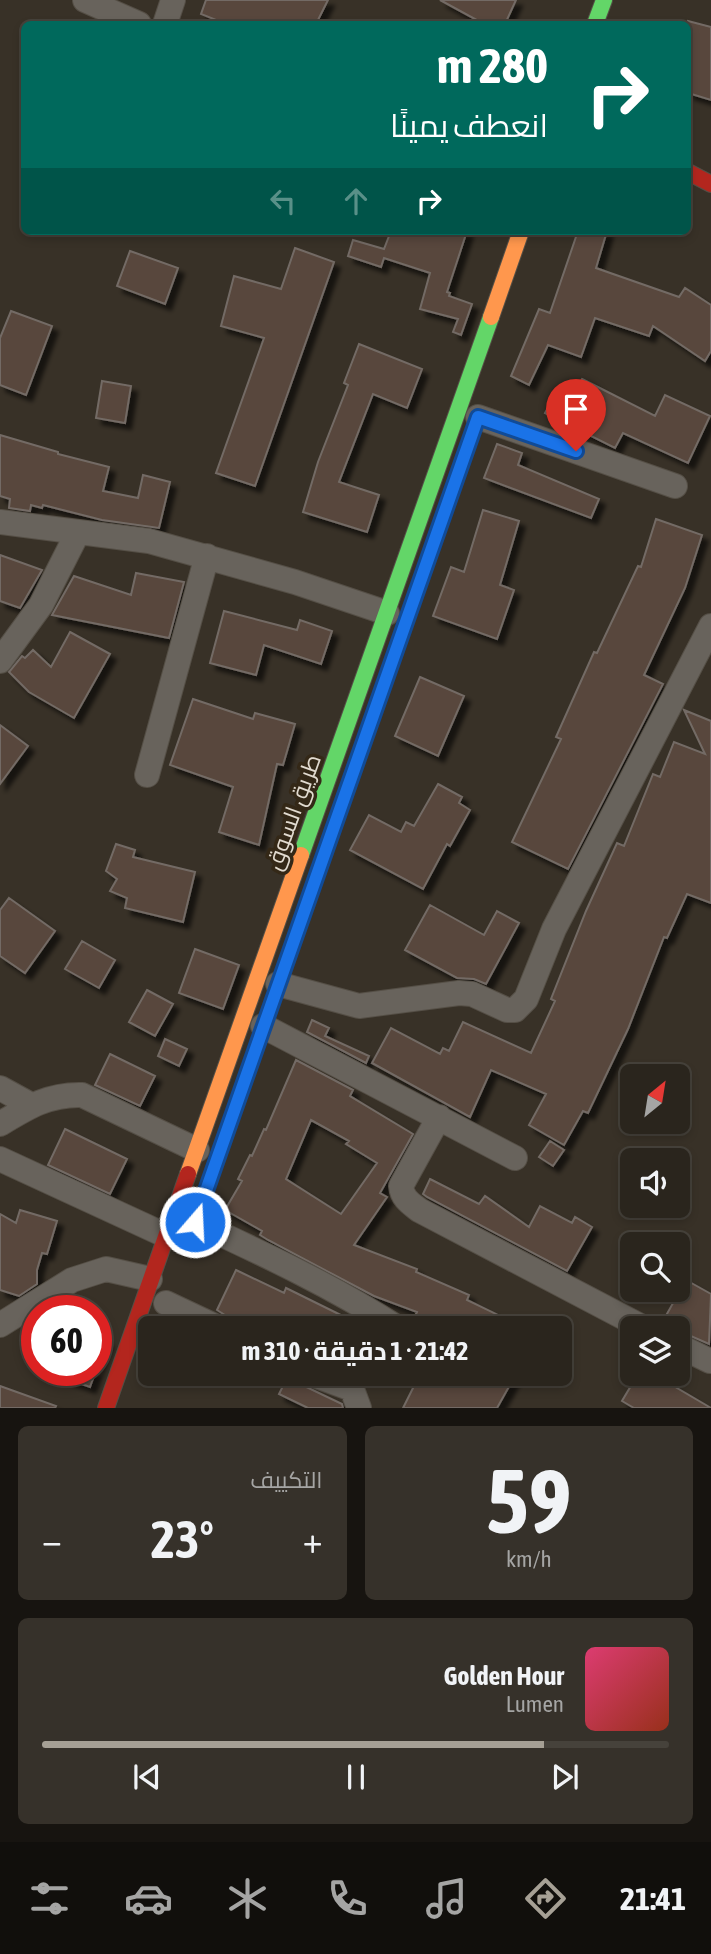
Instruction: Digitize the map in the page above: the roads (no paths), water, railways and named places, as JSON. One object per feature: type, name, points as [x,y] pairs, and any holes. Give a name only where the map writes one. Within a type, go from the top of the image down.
[{"type":"main road","points":[[596,21],[604,0]]},
{"type":"main road","points":[[691,174],[711,184]]},
{"type":"main road","name":"طريق السوق","points":[[106,1408],[162,1297],[188,1225],[197,1150],[520,235]]},
{"type":"street","points":[[85,0],[132,21]]},
{"type":"street","points":[[166,21],[173,0]]},
{"type":"street","points":[[478,417],[675,486]]},
{"type":"street","points":[[0,522],[149,541],[207,556],[387,613]]},
{"type":"street","points":[[0,661],[41,605],[78,531]]},
{"type":"street","points":[[147,775],[207,556]]},
{"type":"street","points":[[279,983],[359,1006],[459,993],[472,994],[507,1010],[515,1010],[521,1006],[531,989],[537,967],[554,929],[711,626]]},
{"type":"street","points":[[263,1027],[515,1158]]},
{"type":"street","points":[[0,1088],[31,1105]]},
{"type":"street","points":[[0,1124],[31,1105],[63,1095],[82,1095],[197,1150]]},
{"type":"street","points":[[439,1117],[401,1186],[401,1194],[407,1201],[419,1210],[621,1316]]},
{"type":"street","points":[[0,1160],[188,1225],[305,1273],[379,1316]]},
{"type":"street","points":[[0,1325],[72,1280],[106,1269],[197,1316]]},
{"type":"street","points":[[690,1351],[710,1361]]},
{"type":"street","points":[[344,1386],[352,1389],[359,1408]]}]
